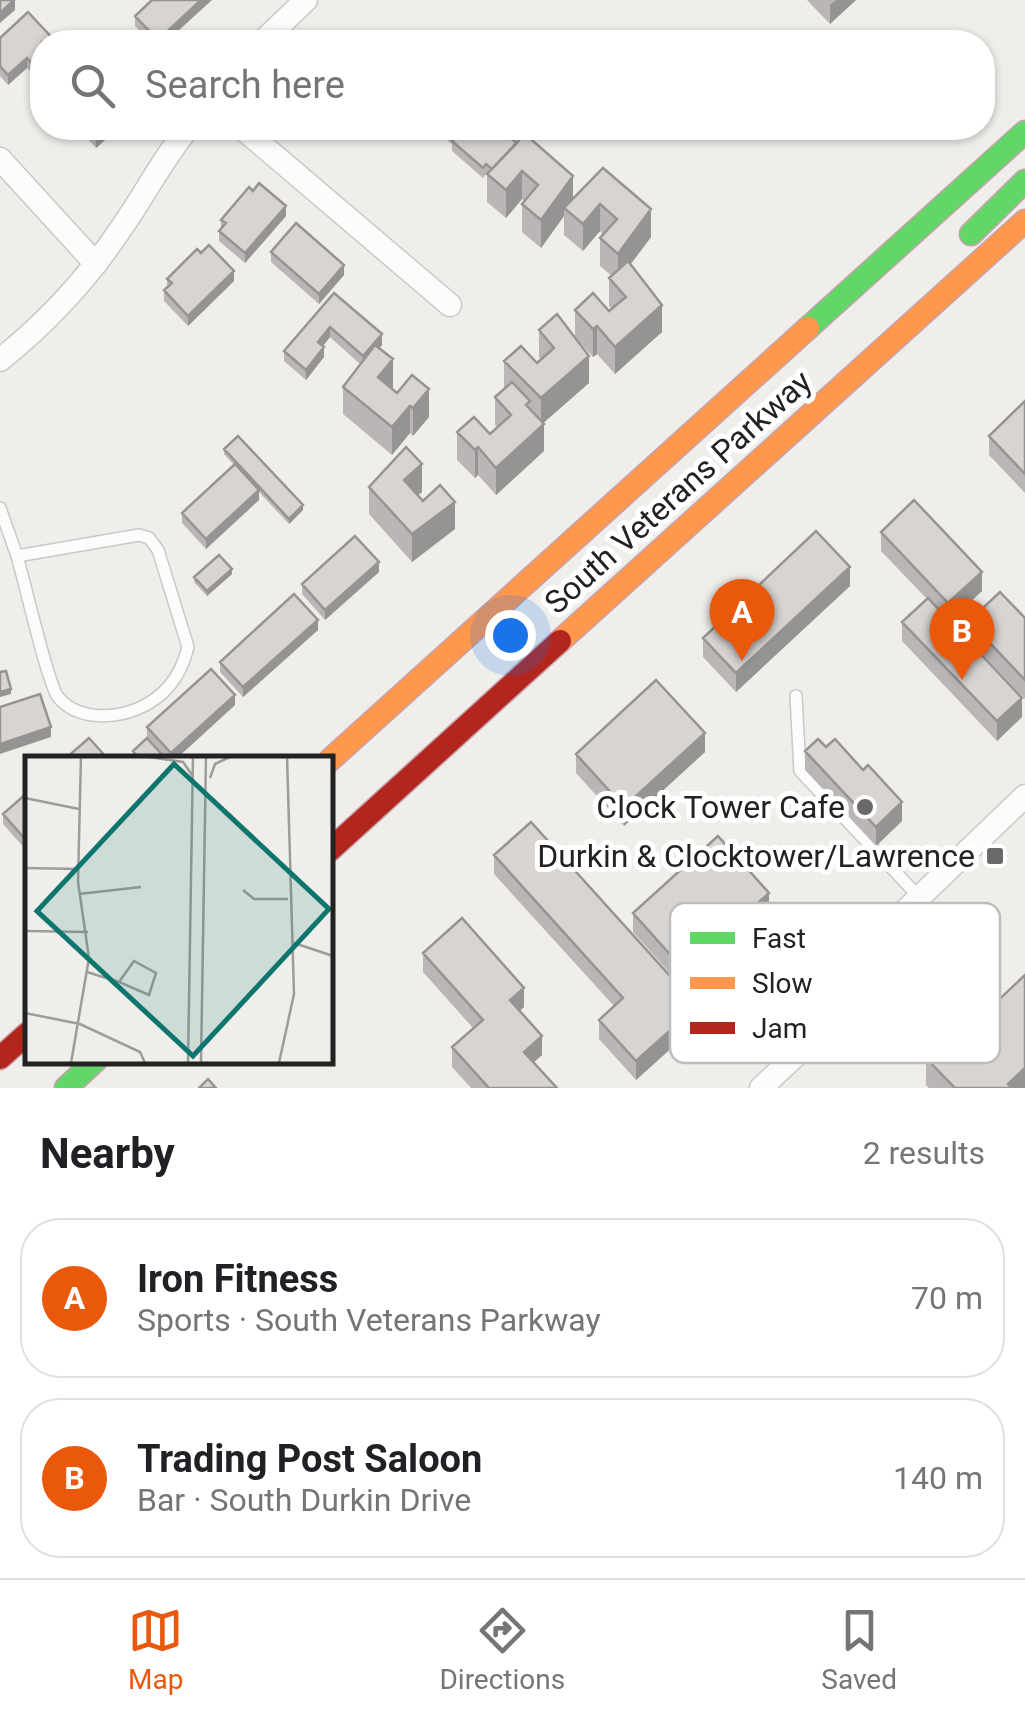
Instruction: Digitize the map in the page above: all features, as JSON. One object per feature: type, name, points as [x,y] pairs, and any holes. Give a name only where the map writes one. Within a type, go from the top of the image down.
[{"type":"highway","name":"South Veterans Parkway","points":[[332,758],[1025,132]]},
{"type":"highway","points":[[956,250],[1025,182]]},
{"type":"highway","name":"South Veterans Parkway","points":[[332,848],[1025,222]]},
{"type":"highway","points":[[871,361],[910,350],[1025,247]]},
{"type":"highway","points":[[724,494],[763,438],[930,275]]},
{"type":"highway","points":[[0,1058],[25,1036]]},
{"type":"highway","points":[[66,1088],[93,1063]]},
{"type":"street","points":[[273,30],[298,2]]},
{"type":"street","points":[[0,360],[96,264],[179,140]]},
{"type":"street","points":[[256,140],[450,306]]},
{"type":"street","points":[[0,159],[96,264]]},
{"type":"street","points":[[914,903],[1025,796]]},
{"type":"street","points":[[773,1084],[793,1063]]},
{"type":"lane","points":[[0,508],[56,696],[76,711],[102,717],[122,715],[152,703],[178,677],[188,647],[158,550],[149,538],[122,536],[17,556]]},
{"type":"lane","points":[[796,696],[800,771],[919,897]]},
{"type":"building","points":[[0,0],[14,0],[0,13]]},
{"type":"building","points":[[152,0],[201,0],[169,30],[148,30],[135,16]]},
{"type":"building","points":[[28,12],[45,30],[30,30],[30,61],[27,58],[8,75],[0,66],[0,38]]},
{"type":"building","points":[[519,140],[532,140],[573,176],[541,220],[522,204],[538,185],[522,171],[506,190],[487,174]]},
{"type":"building","points":[[452,141],[517,143],[492,169],[486,164],[483,168]]},
{"type":"building","points":[[603,168],[651,209],[618,254],[600,238],[617,219],[600,204],[583,224],[564,208]]},
{"type":"building","points":[[259,183],[286,206],[245,253],[219,231],[226,223],[221,220],[249,187],[253,191]]},
{"type":"building","points":[[296,223],[344,265],[319,294],[271,252]]},
{"type":"building","points":[[209,245],[234,271],[188,316],[164,290],[172,283],[167,279],[197,249],[201,253]]},
{"type":"building","points":[[628,261],[662,305],[615,347],[597,326],[593,329],[575,310],[593,293],[609,311],[626,297],[609,278]]},
{"type":"building","points":[[334,293],[382,334],[363,356],[330,327],[318,342],[324,347],[306,370],[284,351]]},
{"type":"building","points":[[557,314],[589,356],[541,398],[504,361],[521,346],[537,363],[554,348],[539,330]]},
{"type":"building","points":[[375,345],[393,359],[378,377],[397,393],[412,375],[429,389],[392,427],[343,387]]},
{"type":"building","points":[[512,382],[544,424],[496,468],[478,447],[475,450],[457,432],[474,417],[490,434],[511,415],[495,397]]},
{"type":"building","points":[[1025,401],[1025,474],[989,436]]},
{"type":"building","points":[[238,436],[303,505],[289,519],[224,449]]},
{"type":"building","points":[[406,447],[422,464],[404,480],[423,501],[440,485],[455,502],[412,534],[369,487]]},
{"type":"building","points":[[235,464],[259,490],[206,539],[182,513]]},
{"type":"building","points":[[914,500],[982,572],[948,603],[881,532]]},
{"type":"building","points":[[816,531],[850,567],[736,673],[703,638]]},
{"type":"building","points":[[355,536],[379,562],[325,610],[302,584]]},
{"type":"building","points":[[219,555],[232,569],[207,591],[194,577]]},
{"type":"building","points":[[1000,592],[1025,618],[1025,680],[969,621]]},
{"type":"building","points":[[294,594],[318,620],[243,687],[220,662]]},
{"type":"building","points":[[928,598],[1022,698],[997,721],[902,622]]},
{"type":"building","points":[[211,669],[235,695],[171,753],[147,727]]},
{"type":"building","points":[[6,671],[11,689],[0,692],[0,672]]},
{"type":"building","points":[[656,680],[705,733],[624,807],[576,754]]},
{"type":"building","points":[[40,694],[51,727],[0,744],[0,707]]},
{"type":"building","points":[[89,738],[105,756],[68,756]]},
{"type":"building","points":[[147,738],[163,756],[137,756],[133,751]]},
{"type":"building","points":[[818,739],[826,747],[835,739],[863,770],[868,765],[902,802],[876,827],[805,751]]},
{"type":"building","points":[[25,795],[25,839],[3,814]]},
{"type":"building","points":[[531,822],[670,976],[670,1030],[636,1061],[599,1020],[623,998],[494,855]]},
{"type":"building","points":[[718,836],[769,893],[758,903],[670,903],[670,954],[633,913]]},
{"type":"building","points":[[462,918],[524,988],[510,1000],[542,1036],[524,1052],[557,1088],[489,1088],[452,1047],[483,1020],[423,953]]},
{"type":"building","points":[[1025,975],[1025,1068],[1008,1084],[1012,1088],[955,1088],[931,1063],[1000,1063],[1000,999]]},
{"type":"building","points":[[208,1079],[216,1088],[199,1088]]},
{"type":"traffic: fast","points":[[808,328],[1025,132]]},
{"type":"traffic: fast","points":[[971,234],[1025,181]]},
{"type":"traffic: fast","points":[[66,1088],[93,1063]]},
{"type":"traffic: slow","points":[[560,641],[1025,221]]},
{"type":"traffic: slow","points":[[332,758],[808,328]]},
{"type":"traffic: jam","points":[[332,848],[560,641]]},
{"type":"traffic: jam","points":[[0,1058],[25,1036]]},
{"type":"place","name":"Iron Fitness","points":[[742,661]]},
{"type":"place","name":"Trading Post Saloon","points":[[962,680]]},
{"type":"place","name":"Clock Tower Cafe","points":[[865,807]]},
{"type":"place","name":"Durkin & Clocktower/Lawrence","points":[[995,856]]}]
